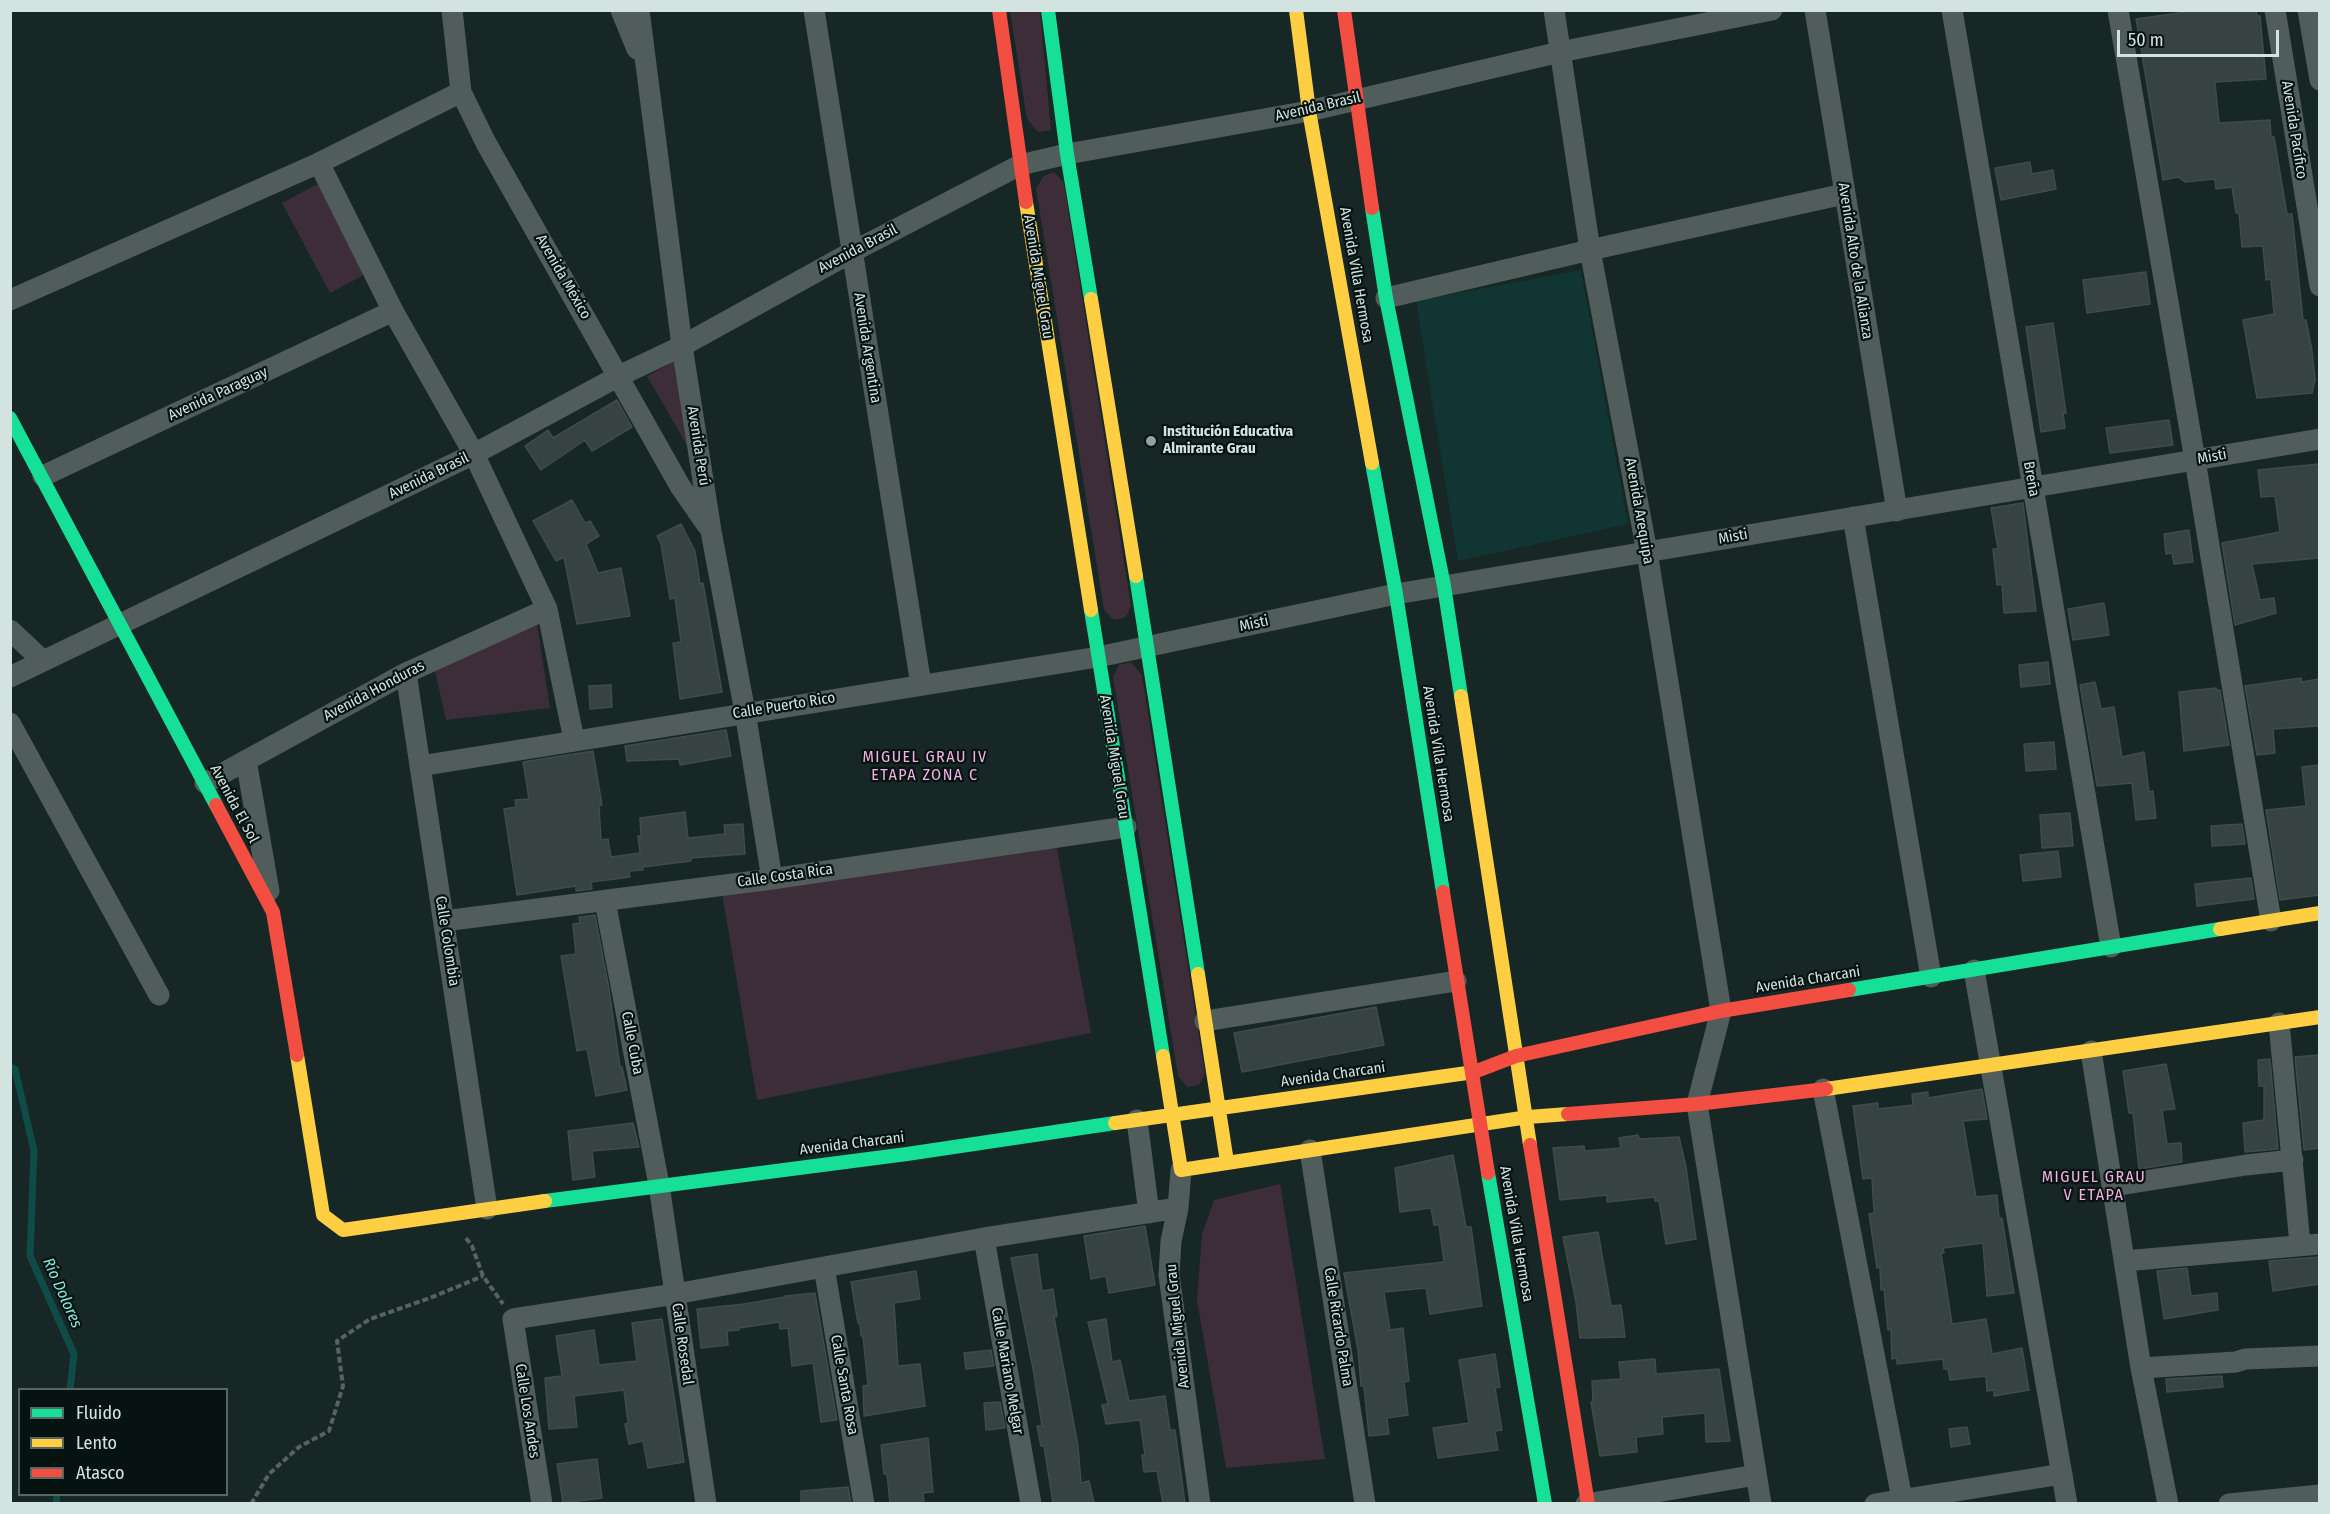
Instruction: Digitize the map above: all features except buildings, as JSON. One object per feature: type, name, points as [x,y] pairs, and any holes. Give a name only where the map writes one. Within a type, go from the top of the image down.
[{"type":"street","name":"Avenida México","points":[[453,10],[461,92],[486,143],[681,486],[711,531]]},
{"type":"street","points":[[621,10],[646,71]]},
{"type":"street","name":"Avenida Perú","points":[[639,10],[682,346],[711,531],[745,712],[772,879]]},
{"type":"street","name":"Avenida Argentina","points":[[814,10],[921,685]]},
{"type":"street","name":"Avenida Miguel Grau","points":[[999,10],[1020,165],[1181,1170],[1178,1208],[1171,1241],[1169,1275],[1200,1503]]},
{"type":"street","points":[[1048,10],[1067,154],[1148,647],[1227,1162]]},
{"type":"street","name":"Avenida Villa Hermosa","points":[[1296,10],[1310,111],[1396,594],[1471,1073],[1545,1503]]},
{"type":"street","name":"Avenida Villa Hermosa","points":[[1344,10],[1355,99],[1386,298],[1444,586],[1587,1503]]},
{"type":"street","name":"Avenida Arequipa","points":[[1554,10],[1590,250],[1647,552],[1721,1011]]},
{"type":"street","name":"Avenida Brasil","points":[[10,677],[474,454],[620,376],[682,346],[852,252],[1020,165],[1067,154],[1310,111],[1560,52],[1772,10]]},
{"type":"street","name":"Avenida Alto de la Alianza","points":[[1815,10],[1897,511]]},
{"type":"street","name":"Breña","points":[[1952,10],[2111,947]]},
{"type":"street","points":[[2118,10],[2196,460],[2271,921]]},
{"type":"street","name":"Avenida Pacífico","points":[[2275,10],[2319,286]]},
{"type":"street","points":[[2308,10],[2319,80]]},
{"type":"street","points":[[10,300],[319,163],[461,92]]},
{"type":"street","points":[[319,163],[393,311],[474,454],[548,609],[574,740]]},
{"type":"street","points":[[1386,298],[1844,194]]},
{"type":"street","name":"Avenida Paraguay","points":[[43,476],[393,311]]},
{"type":"street","name":"Avenida El Sol","points":[[10,418],[43,476],[273,912],[323,1215],[343,1230]]},
{"type":"street","name":"Misti","points":[[1148,647],[1396,594],[2319,439]]},
{"type":"street","points":[[1853,517],[1931,977]]},
{"type":"street","name":"Avenida Honduras","points":[[205,783],[406,673],[548,609]]},
{"type":"street","points":[[10,630],[43,662]]},
{"type":"street","name":"Calle Puerto Rico","points":[[420,765],[1098,657],[1148,647]]},
{"type":"street","name":"Calle Colombia","points":[[406,673],[488,1209]]},
{"type":"street","points":[[10,723],[159,995]]},
{"type":"street","points":[[246,760],[273,912]]},
{"type":"street","name":"Calle Costa Rica","points":[[444,921],[772,879],[1126,828]]},
{"type":"street","name":"Calle Cuba","points":[[605,901],[659,1185]]},
{"type":"street","name":"Avenida Charcani","points":[[343,1230],[659,1185],[907,1154],[1172,1116],[1218,1107],[1471,1073],[1516,1056],[1721,1011],[2319,913]]},
{"type":"street","points":[[1974,970],[2067,1503]]},
{"type":"street","points":[[1205,1021],[1456,981]]},
{"type":"street","points":[[1721,1011],[1697,1104],[1761,1503]]},
{"type":"street","points":[[1181,1170],[1528,1117],[1697,1104],[1823,1089],[2319,1017]]},
{"type":"street","points":[[2124,1261],[2310,1244],[2293,1160],[2279,1023]]},
{"type":"street","points":[[2091,1051],[2141,1368],[2168,1503]]},
{"type":"street","points":[[1823,1089],[1902,1499]]},
{"type":"street","points":[[1137,1120],[1149,1213]]},
{"type":"street","name":"Calle Ricardo Palma","points":[[1310,1150],[1365,1503]]},
{"type":"street","points":[[2113,1186],[2293,1160]]},
{"type":"street","name":"Calle Rosedal","points":[[659,1185],[706,1503]]},
{"type":"street","points":[[513,1319],[675,1294],[984,1239],[1178,1208]]},
{"type":"street","name":"Calle Mariano Melgar","points":[[984,1239],[1030,1503]]},
{"type":"street","name":"Calle Santa Rosa","points":[[824,1267],[864,1503]]},
{"type":"street","name":"Calle Los Andes","points":[[513,1319],[542,1503]]},
{"type":"street","points":[[2141,1368],[2235,1362],[2245,1359],[2319,1356]]},
{"type":"street","points":[[1875,1503],[2062,1474]]},
{"type":"street","points":[[1587,1503],[1756,1475]]},
{"type":"street","points":[[2229,1503],[2319,1495]]},
{"type":"path","points":[[451,1215],[472,1246],[483,1276],[513,1319]]},
{"type":"path","points":[[251,1503],[269,1474],[299,1447],[329,1431],[343,1386],[337,1341],[370,1319],[483,1276]]},
{"type":"shaded area","points":[[1010,11],[1040,11],[1051,130],[1038,132],[1027,119]]},
{"type":"shaded area","points":[[1054,172],[1064,183],[1131,606],[1126,617],[1114,620],[1104,610],[1036,188],[1044,176]]},
{"type":"shaded area","points":[[325,180],[373,270],[330,293],[282,203]]},
{"type":"shaded area","points":[[1581,270],[1628,524],[1458,561],[1416,301]]},
{"type":"shaded area","points":[[680,358],[692,454],[647,376]]},
{"type":"shaded area","points":[[537,623],[550,708],[446,720],[435,671]]},
{"type":"shaded area","points":[[1131,662],[1142,675],[1205,1074],[1199,1085],[1187,1087],[1178,1076],[1113,677],[1119,665]]},
{"type":"shaded area","points":[[1055,838],[1091,1033],[757,1100],[721,887]]},
{"type":"shaded area","points":[[1280,1184],[1325,1459],[1226,1468],[1197,1300],[1202,1234],[1214,1200]]},
{"type":"waterway","name":"Río Dolores","points":[[10,1067],[15,1069],[34,1151],[30,1256],[74,1354],[70,1388]]},
{"type":"waterway","name":"Río Dolores","points":[[56,1504],[57,1496]]},
{"type":"traffic: fast","points":[[1048,10],[1067,154],[1091,299]]},
{"type":"traffic: fast","points":[[1372,208],[1386,298],[1444,586],[1461,696]]},
{"type":"traffic: fast","points":[[10,418],[216,805]]},
{"type":"traffic: fast","points":[[1372,463],[1396,594],[1443,892]]},
{"type":"traffic: fast","points":[[1136,576],[1198,974]]},
{"type":"traffic: fast","points":[[1091,610],[1163,1056]]},
{"type":"traffic: fast","points":[[1849,990],[2220,929]]},
{"type":"traffic: fast","points":[[545,1201],[907,1154],[1115,1123]]},
{"type":"traffic: fast","points":[[1488,1173],[1545,1504]]},
{"type":"traffic: slow","points":[[1296,10],[1309,111],[1372,463]]},
{"type":"traffic: slow","points":[[1026,202],[1091,610]]},
{"type":"traffic: slow","points":[[1091,299],[1136,576]]},
{"type":"traffic: slow","points":[[1461,696],[1530,1145]]},
{"type":"traffic: slow","points":[[2220,929],[2320,913]]},
{"type":"traffic: slow","points":[[1198,974],[1227,1162]]},
{"type":"traffic: slow","points":[[1826,1089],[2320,1017]]},
{"type":"traffic: slow","points":[[297,1055],[323,1215],[343,1230],[545,1201]]},
{"type":"traffic: slow","points":[[1163,1056],[1181,1170],[1528,1117],[1568,1114]]},
{"type":"traffic: slow","points":[[1115,1123],[1474,1072]]},
{"type":"traffic: jam","points":[[999,10],[1026,202]]},
{"type":"traffic: jam","points":[[1344,10],[1372,208]]},
{"type":"traffic: jam","points":[[216,805],[273,912],[297,1055]]},
{"type":"traffic: jam","points":[[1443,892],[1488,1173]]},
{"type":"traffic: jam","points":[[1474,1072],[1516,1056],[1721,1011],[1849,990]]},
{"type":"traffic: jam","points":[[1568,1114],[1697,1104],[1826,1089]]},
{"type":"traffic: jam","points":[[1530,1145],[1588,1504]]},
{"type":"place","name":"Institución Educativa Almirante Grau","points":[[1151,441]]},
{"type":"district","name":"MIGUEL GRAU IV ETAPA ZONA C","points":[[925,767]]},
{"type":"district","name":"MIGUEL GRAU V ETAPA","points":[[2094,1187]]}]
